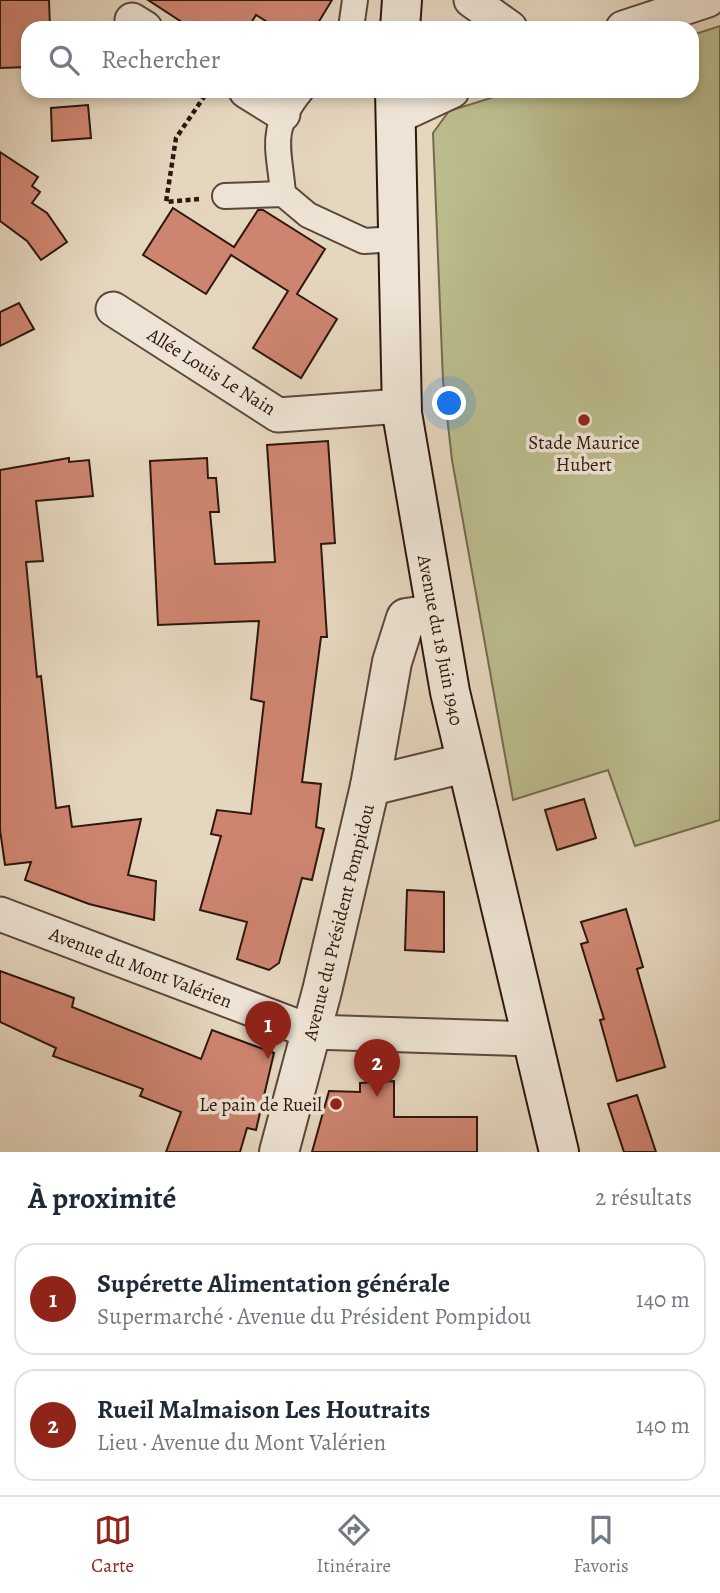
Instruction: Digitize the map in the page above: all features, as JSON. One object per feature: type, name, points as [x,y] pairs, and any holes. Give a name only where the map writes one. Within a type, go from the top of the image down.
[{"type":"main road","points":[[400,21],[402,0]]},
{"type":"main road","name":"Avenue du 18 Juin 1940","points":[[395,104],[401,406],[435,614],[465,763],[558,1152]]},
{"type":"main road","points":[[370,786],[392,663],[406,618],[435,614]]},
{"type":"main road","name":"Avenue du Président Pompidou","points":[[279,1152],[312,1032],[370,786],[465,763]]},
{"type":"street","points":[[352,21],[355,0]]},
{"type":"street","points":[[471,0],[500,21]]},
{"type":"street","points":[[644,21],[708,0]]},
{"type":"street","points":[[395,104],[421,98]]},
{"type":"street","points":[[292,102],[277,128],[284,194],[308,215],[363,242],[397,239]]},
{"type":"street","points":[[225,196],[284,194]]},
{"type":"street","name":"Allée Louis Le Nain","points":[[113,309],[278,415],[401,406]]},
{"type":"street","name":"Avenue du Mont Valérien","points":[[0,914],[312,1032],[532,1039]]},
{"type":"path","points":[[203,98],[176,138],[166,202],[225,196]]},
{"type":"green space","name":"Stade Maurice Hubert","points":[[720,26],[720,820],[635,846],[608,770],[513,800],[452,460],[443,381],[433,133],[449,111],[491,98],[699,98],[699,33]]},
{"type":"building","points":[[0,0],[49,0],[50,21],[21,21],[21,67],[0,68]]},
{"type":"building","points":[[148,0],[332,0],[319,21],[266,21],[256,15],[252,21],[180,21]]},
{"type":"building","points":[[88,105],[91,138],[52,141],[51,108]]},
{"type":"building","points":[[0,152],[38,177],[32,186],[40,192],[32,203],[47,213],[67,242],[41,260],[27,241],[0,221]]},
{"type":"building","points":[[173,208],[234,247],[258,210],[263,210],[325,249],[297,294],[337,319],[301,378],[253,348],[288,291],[231,255],[206,294],[143,255]]},
{"type":"building","points":[[19,303],[34,329],[0,346],[0,312]]},
{"type":"building","points":[[328,441],[335,543],[321,544],[327,637],[321,637],[302,782],[321,784],[316,827],[324,829],[312,880],[302,878],[279,963],[269,970],[237,959],[247,922],[200,910],[221,836],[211,834],[217,810],[251,814],[264,702],[251,699],[259,621],[158,625],[150,461],[207,458],[208,478],[216,478],[219,512],[210,512],[215,564],[275,562],[267,445]]},
{"type":"building","points":[[69,458],[69,462],[89,460],[93,496],[36,501],[43,561],[26,562],[37,677],[41,676],[56,808],[69,806],[72,827],[141,819],[128,875],[156,881],[154,920],[89,904],[25,880],[31,862],[5,865],[0,830],[0,470]]},
{"type":"building","points":[[584,799],[596,838],[557,850],[545,810]]},
{"type":"building","points":[[407,890],[444,892],[444,952],[405,950]]},
{"type":"building","points":[[626,909],[643,967],[637,969],[665,1067],[617,1081],[600,1020],[604,1019],[581,944],[588,942],[581,922]]},
{"type":"building","points":[[0,971],[74,998],[72,1007],[201,1059],[212,1030],[274,1053],[256,1130],[247,1128],[240,1152],[166,1152],[181,1112],[140,1096],[143,1089],[53,1056],[56,1048],[0,1022]]},
{"type":"building","points":[[394,1081],[394,1117],[477,1117],[477,1152],[312,1152],[329,1091],[360,1092],[360,1083]]},
{"type":"building","points":[[637,1095],[656,1152],[624,1152],[608,1104]]},
{"type":"place","name":"Stade Maurice Hubert","points":[[584,420]]},
{"type":"place","name":"Supérette Alimentation générale","points":[[268,1059]]},
{"type":"place","name":"Rueil Malmaison Les Houtraits","points":[[377,1097]]},
{"type":"place","name":"Le pain de Rueil","points":[[336,1104]]}]
